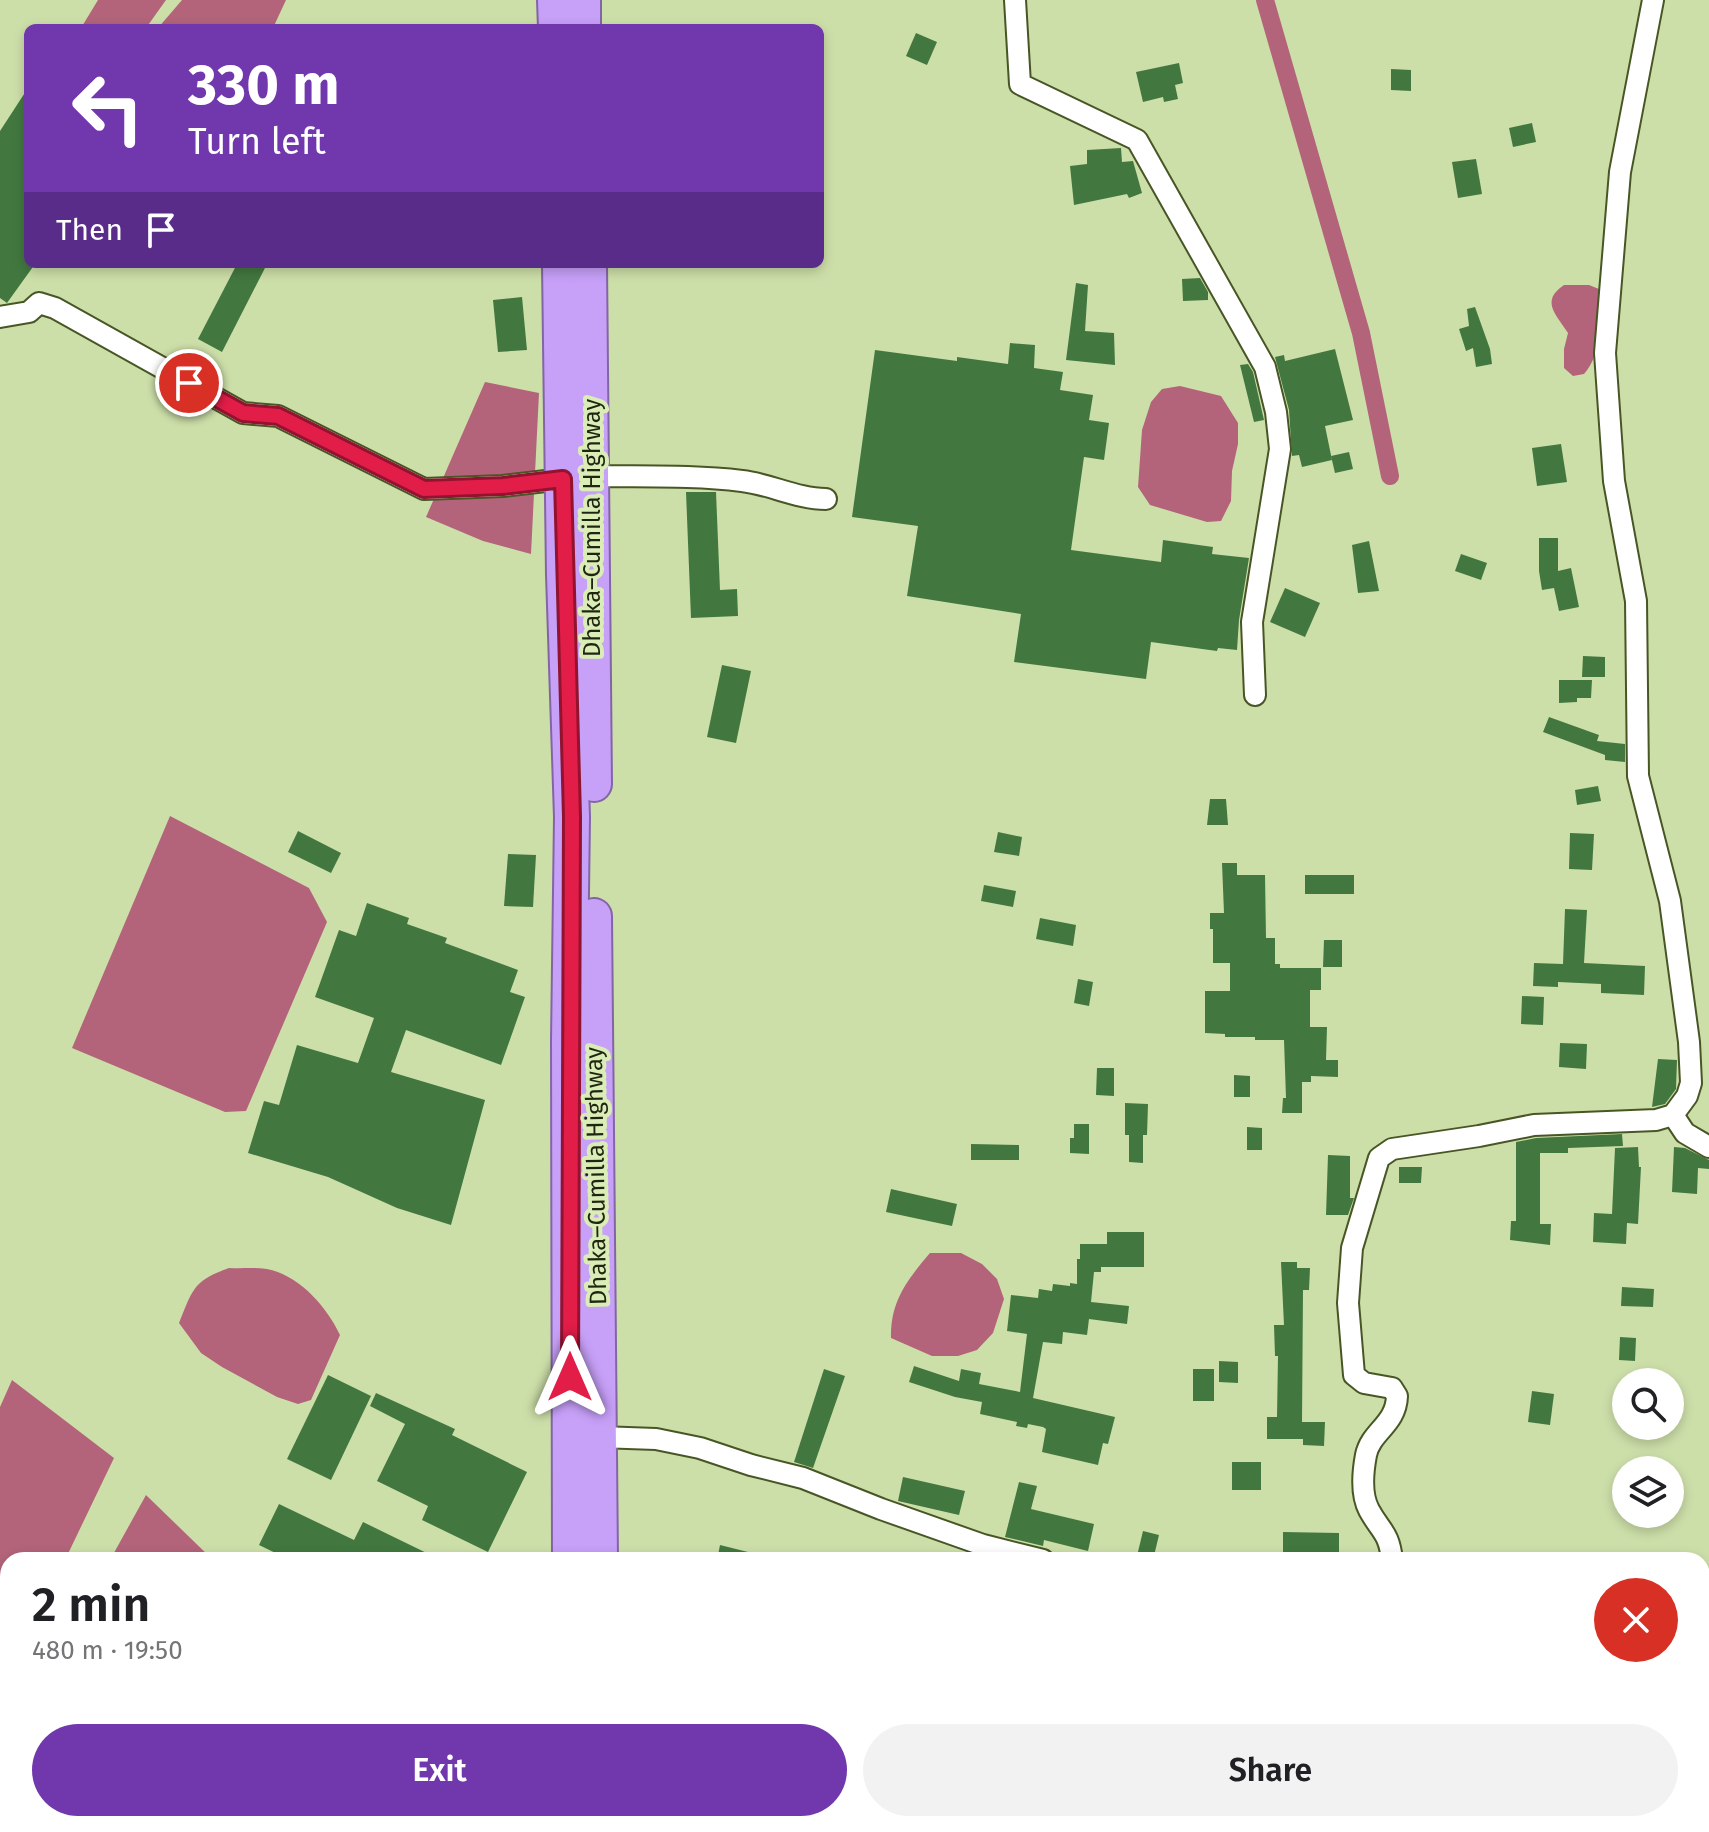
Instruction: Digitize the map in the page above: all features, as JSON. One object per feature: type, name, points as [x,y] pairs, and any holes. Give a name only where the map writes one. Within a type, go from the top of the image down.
[{"type":"highway","points":[[555,0],[556,24]]},
{"type":"highway","points":[[583,0],[583,24]]},
{"type":"highway","name":"Dhaka–Cumilla Highway","points":[[560,268],[578,477],[600,1552]]},
{"type":"highway","name":"Dhaka–Cumilla Highway","points":[[570,1552],[572,817],[578,477],[589,268]]},
{"type":"street","points":[[1015,0],[1020,84],[1137,140],[1265,367],[1276,412],[1280,449],[1252,622],[1255,695]]},
{"type":"street","points":[[1388,1552],[1389,1540],[1369,1510],[1364,1495],[1364,1472],[1366,1451],[1388,1424],[1397,1396],[1392,1388],[1364,1383],[1354,1375],[1348,1303],[1352,1248],[1379,1158],[1392,1149],[1534,1125],[1637,1122],[1673,1115],[1687,1096],[1691,1083],[1689,1042],[1670,901],[1638,776],[1636,601],[1614,481],[1605,353],[1620,172],[1653,0]]},
{"type":"street","points":[[0,317],[29,312],[39,303],[55,308],[243,413],[278,416],[424,489],[503,486],[578,477],[700,477],[745,481],[812,499],[826,499]]},
{"type":"street","points":[[1673,1115],[1685,1133],[1709,1147]]},
{"type":"street","points":[[599,1437],[656,1439],[700,1448],[803,1478],[881,1509],[1011,1552]]},
{"type":"shaded area","points":[[98,0],[166,0],[149,24],[83,24]]},
{"type":"shaded area","points":[[182,0],[286,0],[275,24],[161,24]]},
{"type":"shaded area","points":[[1564,285],[1589,285],[1599,289],[1600,323],[1595,356],[1584,374],[1573,376],[1564,368],[1568,333],[1552,308],[1553,297]]},
{"type":"shaded area","points":[[485,382],[539,393],[531,554],[483,541],[426,517]]},
{"type":"shaded area","points":[[1180,386],[1221,396],[1238,423],[1231,501],[1221,521],[1207,522],[1150,505],[1138,487],[1142,430],[1151,402],[1162,389]]},
{"type":"shaded area","points":[[170,816],[309,888],[327,922],[246,1111],[225,1112],[72,1048]]},
{"type":"shaded area","points":[[930,1253],[961,1253],[982,1264],[997,1279],[1004,1299],[993,1333],[977,1350],[958,1356],[932,1356],[891,1338],[897,1302]]},
{"type":"shaded area","points":[[229,1268],[279,1272],[311,1294],[334,1324],[340,1335],[311,1400],[298,1404],[277,1397],[222,1367],[201,1353],[179,1323],[201,1282]]},
{"type":"shaded area","points":[[12,1380],[114,1458],[69,1552],[0,1552],[0,1407]]},
{"type":"shaded area","points":[[146,1495],[205,1552],[114,1552]]},
{"type":"building","points":[[916,33],[937,42],[927,65],[906,56]]},
{"type":"building","points":[[1179,63],[1183,83],[1175,85],[1178,99],[1164,102],[1163,97],[1143,102],[1136,72]]},
{"type":"building","points":[[1391,69],[1411,70],[1411,91],[1391,90]]},
{"type":"building","points":[[24,94],[24,268],[32,268],[7,303],[0,298],[0,131]]},
{"type":"building","points":[[1532,123],[1536,142],[1513,147],[1509,128]]},
{"type":"building","points":[[1121,148],[1122,162],[1133,161],[1142,193],[1129,198],[1127,194],[1074,205],[1070,166],[1087,164],[1087,150]]},
{"type":"building","points":[[1476,159],[1482,194],[1458,198],[1452,162]]},
{"type":"building","points":[[235,268],[265,268],[222,352],[198,339]]},
{"type":"building","points":[[1200,278],[1208,292],[1208,300],[1183,301],[1182,279]]},
{"type":"building","points":[[1076,283],[1088,285],[1085,331],[1114,333],[1115,365],[1066,360]]},
{"type":"building","points":[[522,297],[527,350],[498,352],[493,300]]},
{"type":"building","points":[[1475,307],[1492,364],[1476,367],[1473,348],[1466,351],[1459,329],[1469,326],[1467,309]]},
{"type":"building","points":[[1010,343],[1035,345],[1034,368],[1063,372],[1060,390],[1093,395],[1089,420],[1109,423],[1104,460],[1084,457],[1071,550],[1161,562],[1163,540],[1213,547],[1212,554],[1249,558],[1237,650],[1218,648],[1217,651],[1151,642],[1146,679],[1014,662],[1021,614],[907,596],[918,526],[852,517],[875,350],[1008,364]]},
{"type":"building","points":[[1335,349],[1353,420],[1325,426],[1332,460],[1302,467],[1299,455],[1292,456],[1289,410],[1275,357],[1284,355],[1285,361]]},
{"type":"building","points":[[1248,364],[1253,372],[1264,420],[1254,422],[1240,365]]},
{"type":"building","points":[[1561,444],[1567,482],[1537,486],[1532,448]]},
{"type":"building","points":[[1349,452],[1353,469],[1335,473],[1331,456]]},
{"type":"building","points":[[686,492],[716,492],[720,590],[737,589],[738,616],[691,618]]},
{"type":"building","points":[[1539,538],[1558,538],[1558,571],[1571,568],[1579,607],[1559,611],[1554,588],[1542,590]]},
{"type":"building","points":[[1369,541],[1379,591],[1358,593],[1352,545]]},
{"type":"building","points":[[1461,554],[1487,563],[1481,580],[1455,571]]},
{"type":"building","points":[[1285,588],[1320,603],[1305,637],[1270,622]]},
{"type":"building","points":[[1583,656],[1605,657],[1605,677],[1582,677]]},
{"type":"building","points":[[722,665],[751,671],[736,743],[707,737]]},
{"type":"building","points":[[1559,680],[1592,680],[1591,698],[1559,703]]},
{"type":"building","points":[[1549,717],[1599,735],[1597,741],[1625,744],[1625,762],[1605,760],[1605,755],[1543,732]]},
{"type":"building","points":[[1598,786],[1601,801],[1577,805],[1575,790]]},
{"type":"building","points":[[1210,799],[1226,799],[1228,825],[1207,825]]},
{"type":"building","points":[[298,831],[341,853],[331,873],[288,852]]},
{"type":"building","points":[[998,832],[1022,837],[1019,856],[994,852]]},
{"type":"building","points":[[1570,833],[1594,834],[1592,870],[1569,869]]},
{"type":"building","points":[[508,854],[536,855],[533,907],[504,906]]},
{"type":"building","points":[[1222,863],[1237,863],[1237,875],[1265,875],[1266,938],[1275,938],[1275,964],[1280,964],[1280,968],[1321,968],[1321,990],[1310,990],[1310,1027],[1327,1027],[1326,1060],[1338,1060],[1338,1077],[1311,1076],[1311,1082],[1302,1082],[1302,1113],[1282,1113],[1283,1098],[1286,1098],[1284,1040],[1255,1040],[1255,1037],[1205,1033],[1205,991],[1230,991],[1230,963],[1213,963],[1213,929],[1210,929],[1210,913],[1224,913]]},
{"type":"building","points":[[1305,875],[1354,875],[1354,894],[1305,894]]},
{"type":"building","points":[[984,885],[1016,891],[1013,907],[981,901]]},
{"type":"building","points":[[367,903],[409,918],[407,924],[447,938],[445,943],[518,970],[510,992],[525,997],[501,1065],[406,1030],[391,1072],[485,1100],[451,1225],[397,1208],[328,1177],[248,1153],[264,1101],[279,1105],[297,1045],[358,1063],[374,1018],[315,997],[339,930],[356,936]]},
{"type":"building","points":[[1565,909],[1587,910],[1584,963],[1645,966],[1644,995],[1601,993],[1601,984],[1558,982],[1558,987],[1533,986],[1534,963],[1563,964]]},
{"type":"building","points":[[1040,918],[1076,925],[1073,946],[1036,939]]},
{"type":"building","points":[[1324,940],[1342,940],[1342,967],[1323,967]]},
{"type":"building","points":[[1078,979],[1093,982],[1089,1006],[1074,1003]]},
{"type":"building","points":[[1522,996],[1544,997],[1543,1025],[1521,1024]]},
{"type":"building","points":[[1560,1043],[1587,1044],[1586,1069],[1559,1067]]},
{"type":"building","points":[[1658,1059],[1677,1060],[1676,1089],[1665,1104],[1652,1107]]},
{"type":"building","points":[[1097,1068],[1114,1068],[1114,1096],[1096,1095]]},
{"type":"building","points":[[1234,1075],[1250,1076],[1250,1097],[1234,1097]]},
{"type":"building","points":[[1125,1103],[1148,1104],[1143,1163],[1129,1162]]},
{"type":"building","points":[[1074,1124],[1089,1124],[1089,1154],[1070,1153]]},
{"type":"building","points":[[1247,1127],[1262,1128],[1262,1150],[1247,1150]]},
{"type":"building","points":[[1622,1134],[1623,1146],[1568,1148],[1568,1153],[1540,1153],[1540,1224],[1551,1224],[1550,1245],[1510,1240],[1511,1221],[1516,1221],[1516,1142],[1536,1138]]},
{"type":"building","points":[[971,1144],[1019,1145],[1019,1160],[971,1160]]},
{"type":"building","points":[[1638,1147],[1641,1167],[1638,1224],[1627,1223],[1626,1244],[1593,1242],[1594,1213],[1612,1214],[1615,1148]]},
{"type":"building","points":[[1674,1147],[1685,1148],[1709,1160],[1709,1169],[1698,1168],[1697,1194],[1672,1192]]},
{"type":"building","points":[[1328,1155],[1350,1156],[1350,1198],[1354,1198],[1348,1215],[1326,1215]]},
{"type":"building","points":[[1399,1167],[1422,1167],[1421,1183],[1399,1183]]},
{"type":"building","points":[[891,1189],[957,1204],[952,1226],[886,1212]]},
{"type":"building","points":[[1107,1232],[1144,1232],[1144,1267],[1101,1267],[1101,1272],[1094,1272],[1091,1302],[1129,1306],[1127,1324],[1089,1319],[1087,1335],[1063,1332],[1062,1344],[1043,1342],[1033,1398],[1115,1417],[1108,1444],[1103,1443],[1098,1465],[1042,1452],[1046,1429],[1043,1427],[1028,1424],[1027,1428],[1016,1426],[1017,1422],[980,1414],[982,1402],[909,1382],[914,1366],[959,1381],[961,1369],[981,1373],[979,1384],[1020,1392],[1027,1334],[1007,1331],[1011,1295],[1038,1298],[1039,1289],[1052,1291],[1053,1284],[1077,1284],[1080,1244],[1107,1244]]},
{"type":"building","points":[[1281,1262],[1297,1262],[1297,1268],[1310,1268],[1309,1290],[1303,1290],[1302,1422],[1325,1422],[1324,1446],[1303,1445],[1303,1439],[1267,1439],[1267,1417],[1277,1417],[1278,1356],[1275,1356],[1274,1325],[1284,1325]]},
{"type":"building","points":[[1622,1287],[1654,1289],[1653,1307],[1621,1306]]},
{"type":"building","points":[[1620,1337],[1636,1338],[1635,1361],[1619,1360]]},
{"type":"building","points":[[1219,1361],[1238,1362],[1238,1383],[1219,1382]]},
{"type":"building","points":[[824,1369],[845,1376],[813,1468],[794,1462]]},
{"type":"building","points":[[1193,1369],[1214,1369],[1214,1401],[1193,1401]]},
{"type":"building","points":[[328,1375],[371,1396],[331,1480],[287,1459]]},
{"type":"building","points":[[1532,1391],[1554,1394],[1550,1425],[1528,1422]]},
{"type":"building","points":[[376,1393],[455,1429],[452,1435],[527,1472],[488,1552],[422,1520],[428,1506],[377,1481],[405,1424],[370,1406]]},
{"type":"building","points":[[1232,1462],[1261,1462],[1261,1490],[1232,1490]]},
{"type":"building","points":[[903,1477],[965,1491],[959,1515],[898,1501]]},
{"type":"building","points":[[1019,1482],[1037,1486],[1031,1509],[1094,1524],[1088,1551],[1044,1540],[1043,1546],[1005,1537]]},
{"type":"building","points":[[279,1504],[354,1540],[363,1522],[425,1552],[273,1552],[259,1545]]},
{"type":"building","points":[[1143,1531],[1159,1535],[1155,1552],[1138,1552]]},
{"type":"building","points":[[1283,1532],[1339,1533],[1339,1552],[1283,1552]]},
{"type":"building","points":[[720,1545],[748,1552],[719,1552]]},
{"type":"waterway","points":[[1265,0],[1361,333],[1390,476]]},
{"type":"route","points":[[189,383],[243,413],[278,416],[424,489],[503,486],[563,479],[572,817],[570,1377]]}]
